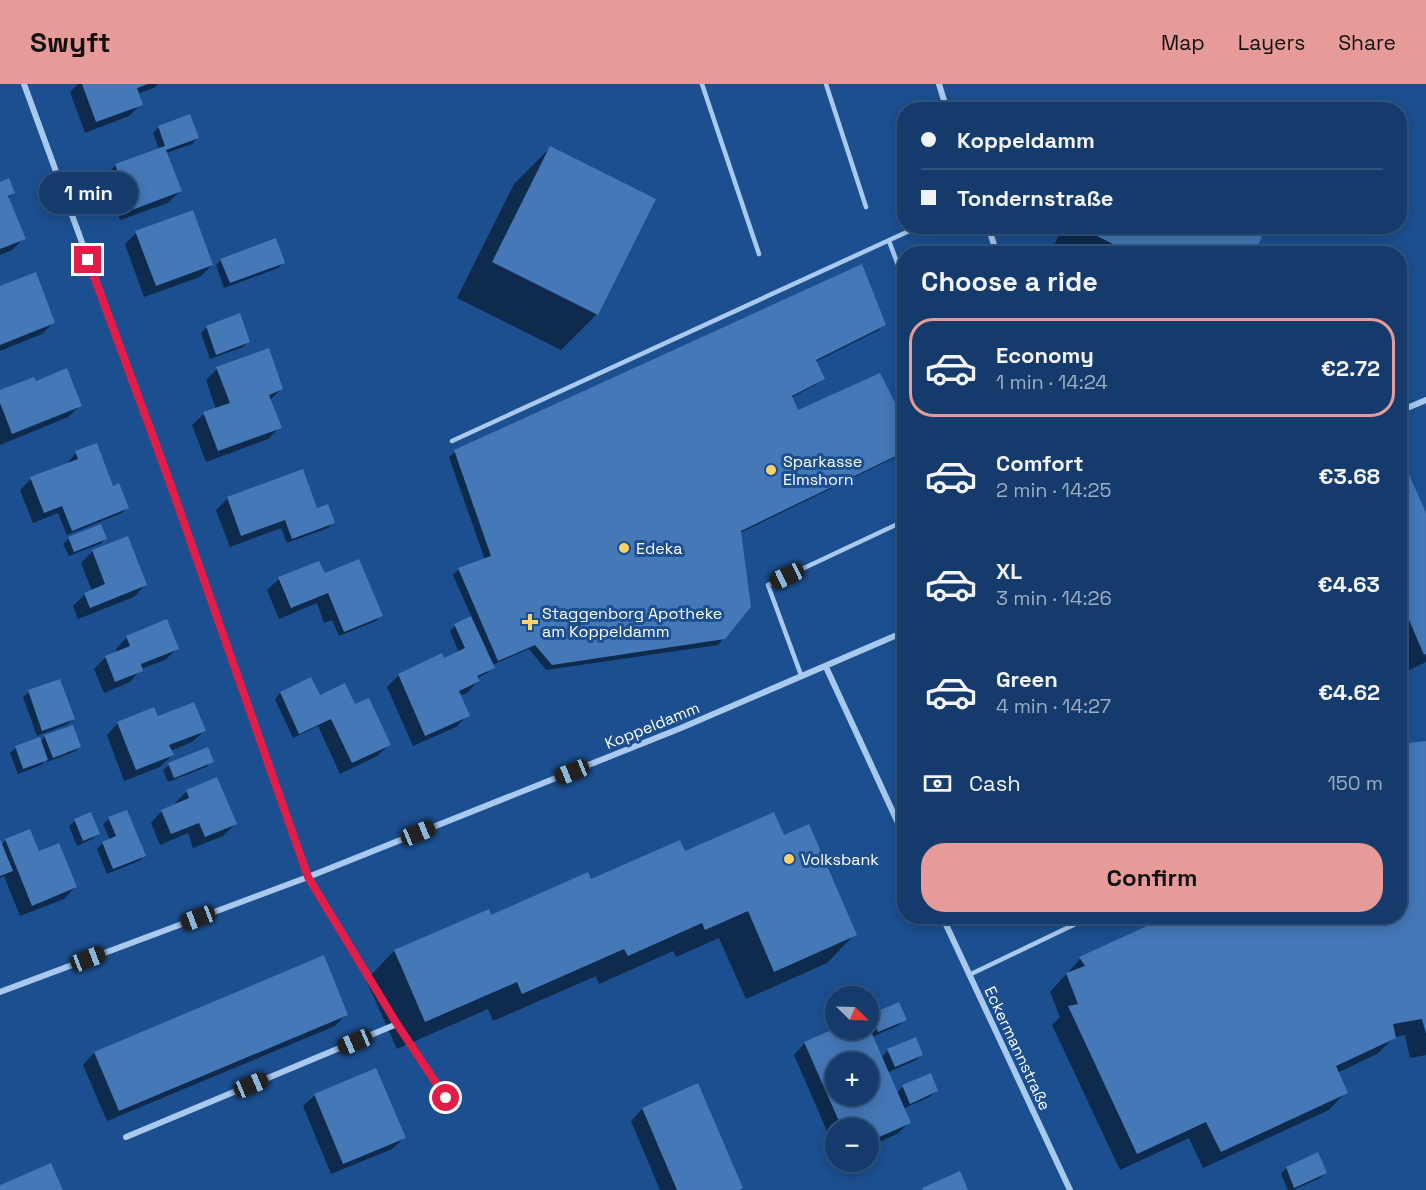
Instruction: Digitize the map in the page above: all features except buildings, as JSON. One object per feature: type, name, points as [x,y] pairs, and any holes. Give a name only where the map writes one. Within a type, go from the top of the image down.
[{"type":"street","points":[[24,84],[165,469],[308,877],[397,1024],[446,1098]]},
{"type":"street","points":[[939,84],[945,102]]},
{"type":"street","points":[[1407,408],[1426,400]]},
{"type":"street","name":"Koppeldamm","points":[[0,992],[308,877],[681,728],[897,635]]},
{"type":"street","points":[[826,667],[897,821]]},
{"type":"street","name":"Eckermannstraße","points":[[946,924],[1070,1190]]},
{"type":"street","points":[[126,1137],[397,1024]]},
{"type":"lane","points":[[702,84],[759,254]]},
{"type":"lane","points":[[826,84],[866,207]]},
{"type":"lane","points":[[452,441],[903,234]]},
{"type":"lane","points":[[889,241],[897,262]]},
{"type":"lane","points":[[801,675],[768,585],[897,524]]},
{"type":"lane","points":[[969,975],[1075,924]]},
{"type":"place","name":"Sparkasse Elmshorn","points":[[771,470]]},
{"type":"place","name":"Edeka","points":[[624,548]]},
{"type":"place","name":"Staggenborg Apotheke am Koppeldamm","points":[[530,622]]},
{"type":"place","name":"Volksbank","points":[[789,859]]},
{"type":"route","points":[[88,260],[169,480],[308,877],[397,1024],[446,1098]]}]
